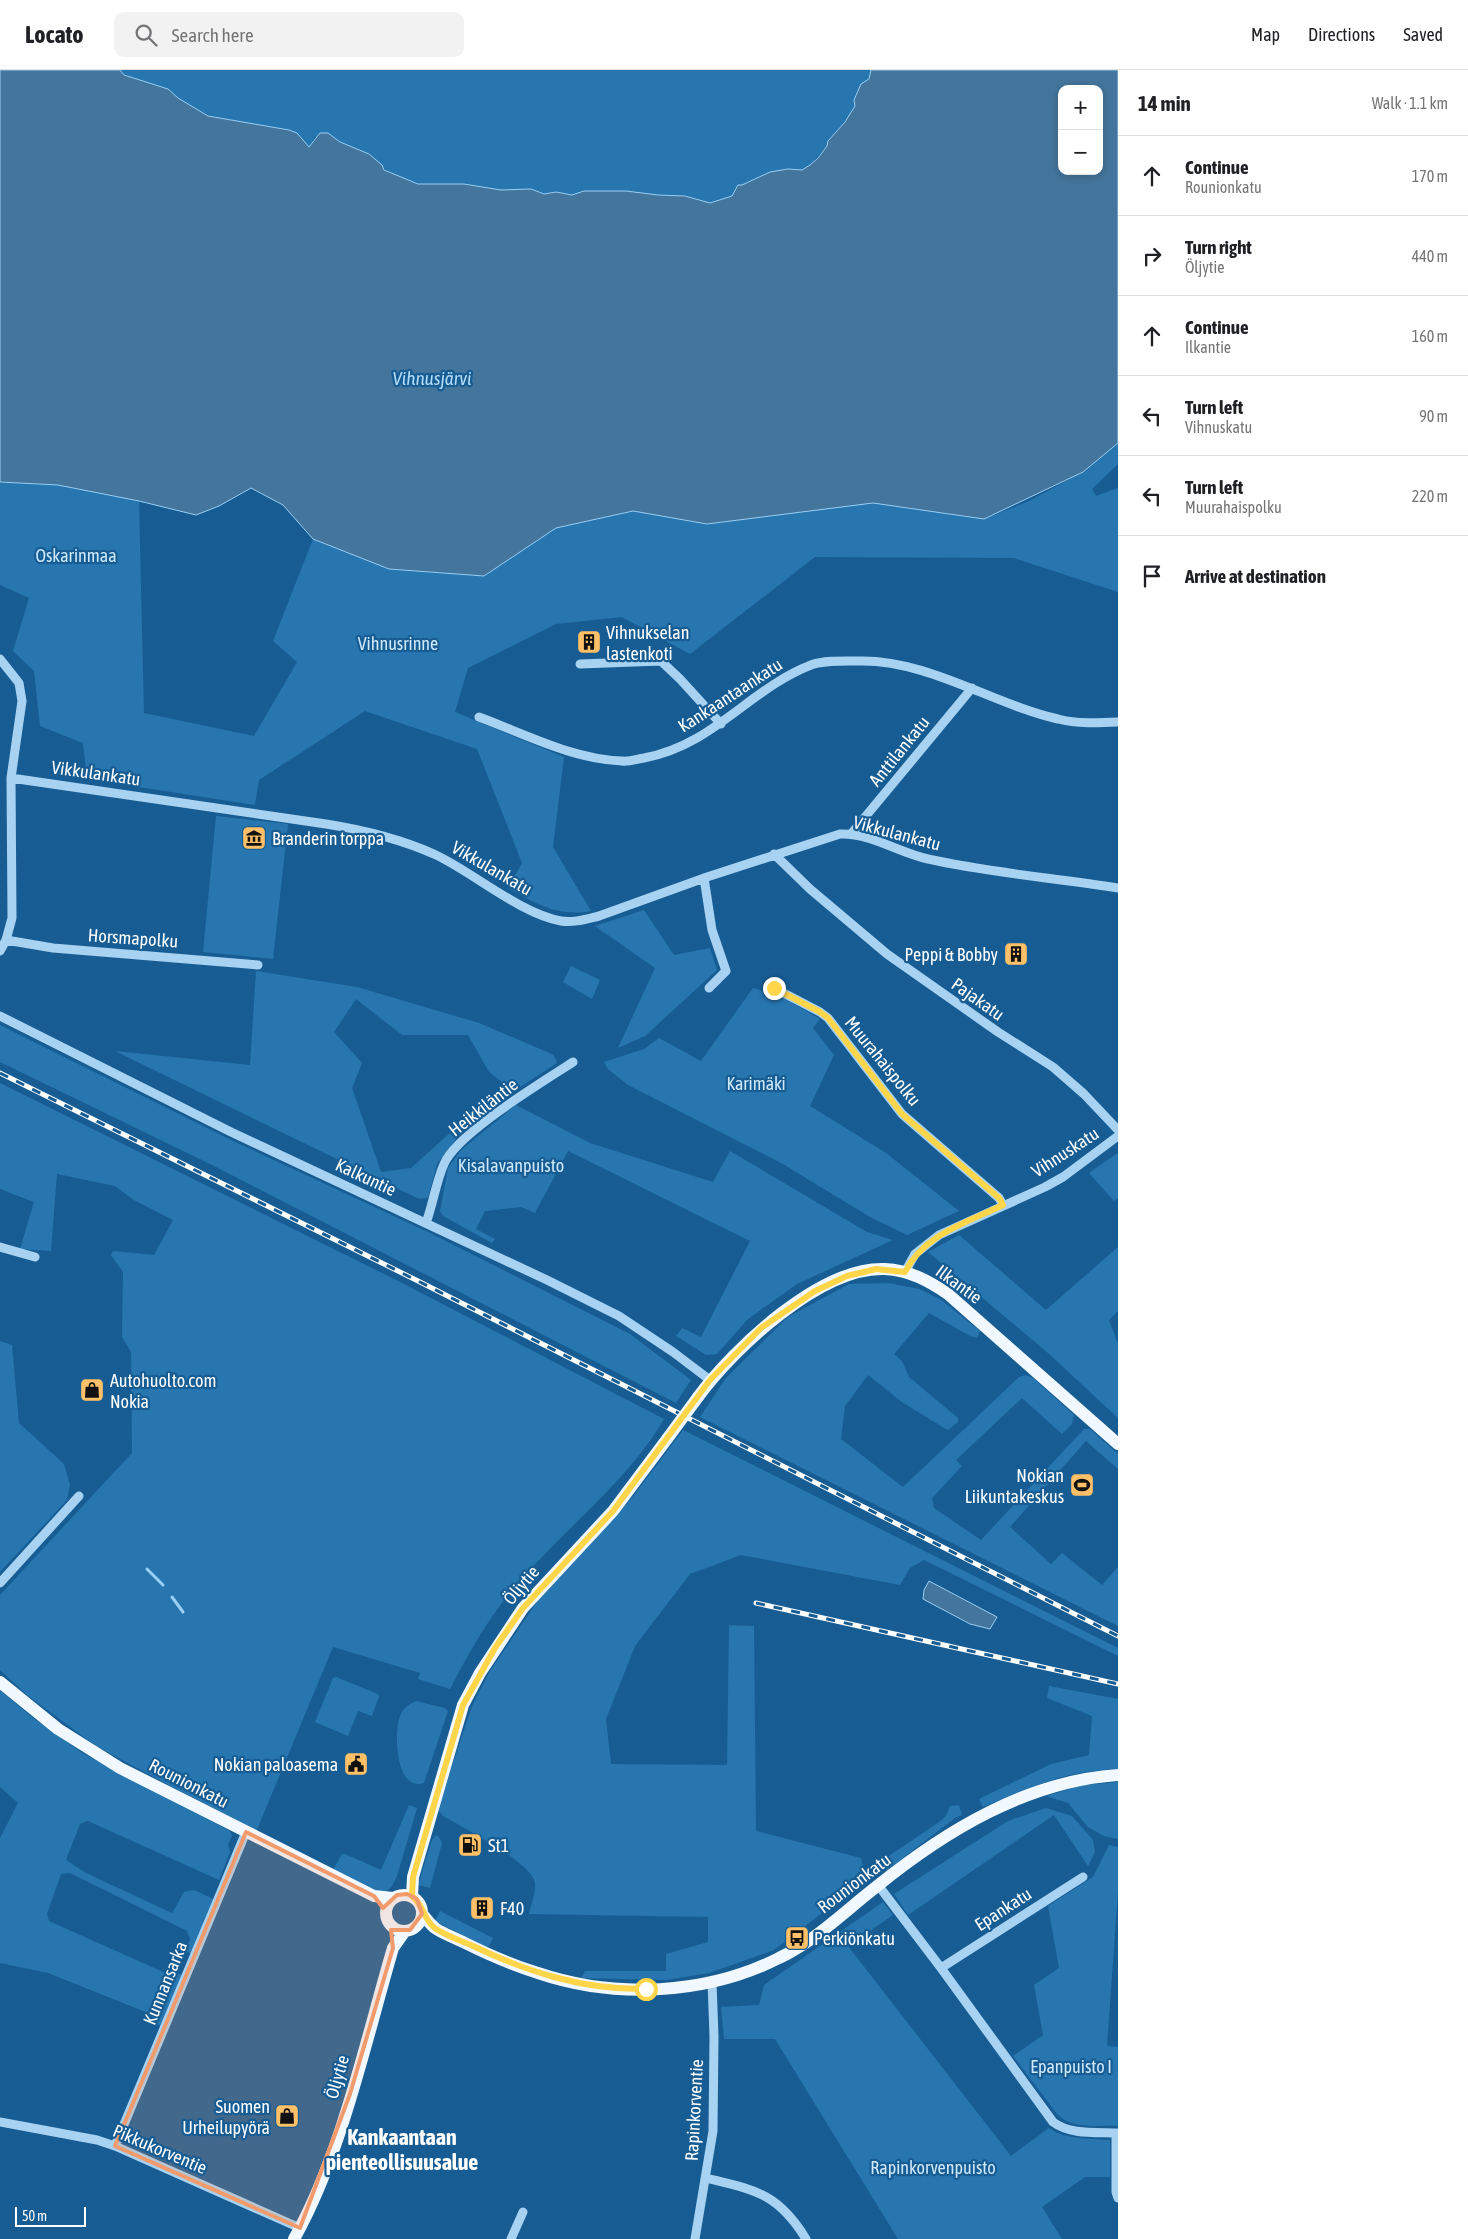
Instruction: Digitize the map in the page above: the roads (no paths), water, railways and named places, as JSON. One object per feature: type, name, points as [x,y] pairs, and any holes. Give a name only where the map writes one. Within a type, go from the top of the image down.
[{"type":"main road","name":"Ilkantie","points":[[710,1380],[761,1328],[815,1291],[863,1272],[885,1269],[905,1272],[924,1279],[948,1294],[1118,1444]]},
{"type":"main road","name":"Öljytie","points":[[402,1896],[413,1877],[463,1705],[480,1673],[523,1608],[613,1511],[710,1380]]},
{"type":"main road","name":"Rounionkatu","points":[[0,1682],[33,1710],[93,1752],[144,1781],[374,1896],[402,1896]]},
{"type":"main road","name":"Rounionkatu","points":[[422,1914],[435,1928],[518,1967],[563,1981],[629,1989],[662,1988],[712,1982],[734,1976],[780,1958],[804,1944],[878,1885],[978,1817],[1048,1788],[1092,1777],[1118,1775]]},
{"type":"main road","name":"Rounionkatu","points":[[374,1896],[385,1912]]},
{"type":"main road","points":[[402,1896],[420,1904],[422,1914],[410,1929],[391,1926],[385,1912],[402,1896]]},
{"type":"main road","name":"Öljytie","points":[[297,2234],[336,2140],[393,1948],[391,1926]]},
{"type":"main road","name":"Rounionkatu","points":[[410,1929],[435,1928]]},
{"type":"main road","name":"Öljytie","points":[[393,1948],[410,1929]]},
{"type":"street","points":[[0,660],[19,683],[22,701],[11,778],[12,918],[6,940],[0,951]]},
{"type":"street","name":"Kankaantaankatu","points":[[479,717],[579,755],[624,762],[663,754],[693,741],[721,724],[780,679],[813,664],[860,661],[889,662],[972,688],[1059,720],[1118,722]]},
{"type":"street","points":[[580,664],[661,662],[680,679],[721,724]]},
{"type":"street","name":"Anttilankatu","points":[[851,834],[972,688]]},
{"type":"street","name":"Vikkulankatu","points":[[11,778],[326,824],[375,833],[435,854],[529,908],[562,921],[584,920],[599,916],[774,854],[840,834],[851,834],[931,860],[1118,888]]},
{"type":"street","name":"Pajakatu","points":[[774,854],[810,889],[887,954],[1000,1033],[1053,1067],[1084,1094],[1118,1130]]},
{"type":"street","points":[[704,878],[712,930],[726,972],[709,988]]},
{"type":"street","name":"Horsmapolku","points":[[6,940],[52,948],[258,965]]},
{"type":"street","name":"Muurahaispolku","points":[[774,988],[828,1018],[902,1114],[999,1198],[1003,1205]]},
{"type":"street","name":"Kalkuntie","points":[[0,1016],[231,1132],[619,1316],[673,1352],[710,1380]]},
{"type":"street","name":"Heikkiläntie","points":[[426,1223],[444,1164],[450,1153],[510,1103],[573,1062]]},
{"type":"street","name":"Vihnuskatu","points":[[905,1272],[915,1254],[927,1244],[1063,1177],[1118,1136]]},
{"type":"street","points":[[0,1247],[35,1257]]},
{"type":"street","points":[[0,1583],[79,1496]]},
{"type":"street","name":"Kunnansarka","points":[[115,2146],[246,1832]]},
{"type":"street","name":"Epankatu","points":[[941,1968],[1083,1877]]},
{"type":"street","points":[[878,1885],[1053,2122],[1061,2128],[1072,2131],[1117,2133],[1116,2192],[1118,2198]]},
{"type":"street","name":"Rapinkorventie","points":[[695,2239],[713,2131],[714,2036],[712,1982]]},
{"type":"street","name":"Pikkukorventie","points":[[0,2122],[98,2140],[115,2146],[297,2234]]},
{"type":"street","points":[[706,2178],[741,2186],[768,2196],[790,2215],[806,2239]]},
{"type":"street","points":[[511,2239],[523,2212]]},
{"type":"water","name":"Vihnusjärvi","points":[[0,70],[120,70],[124,75],[168,89],[178,98],[208,116],[289,130],[297,133],[309,147],[320,133],[328,133],[340,142],[369,154],[382,165],[384,170],[418,184],[464,184],[501,190],[531,189],[544,194],[556,192],[572,195],[584,191],[626,191],[685,196],[710,203],[732,196],[738,185],[742,185],[770,172],[788,169],[802,170],[810,165],[818,158],[827,146],[828,141],[845,122],[855,106],[854,100],[861,84],[869,79],[871,70],[1118,70],[1118,443],[1083,472],[984,519],[873,503],[707,524],[633,511],[556,528],[484,576],[389,569],[313,539],[283,505],[251,488],[219,506],[196,515],[139,501],[58,485],[0,482]]},
{"type":"water","points":[[929,1581],[997,1617],[990,1629],[970,1624],[923,1599],[924,1590]]},
{"type":"waterway","points":[[147,1569],[163,1585]]},
{"type":"waterway","points":[[172,1597],[183,1612]]},
{"type":"railway","points":[[0,1073],[418,1281],[1118,1636]]},
{"type":"railway","points":[[756,1603],[1118,1684]]},
{"type":"place","name":"Vihnukselan lastenkoti","points":[[589,642]]},
{"type":"place","name":"Branderin torppa","points":[[254,838]]},
{"type":"place","name":"Peppi & Bobby","points":[[1016,954]]},
{"type":"place","name":"Autohuolto.com Nokia","points":[[92,1390]]},
{"type":"place","name":"Nokian Liikuntakeskus","points":[[1082,1485]]},
{"type":"place","name":"Nokian paloasema","points":[[356,1764]]},
{"type":"place","name":"St1","points":[[470,1845]]},
{"type":"place","name":"F40","points":[[482,1908]]},
{"type":"place","name":"Perkiönkatu","points":[[797,1938]]},
{"type":"place","name":"Suomen Urheilupyörä","points":[[287,2116]]},
{"type":"district","name":"Kankaantaan pienteollisuusalue","points":[[402,2150]]},
{"type":"park label","name":"Oskarinmaa","points":[[76,555]]},
{"type":"park label","name":"Vihnusrinne","points":[[398,643]]},
{"type":"park label","name":"Karimäki","points":[[756,1083]]},
{"type":"park label","name":"Kisalavanpuisto","points":[[511,1165]]},
{"type":"park label","name":"Epanpuisto I","points":[[1071,2066]]},
{"type":"park label","name":"Rapinkorvenpuisto","points":[[933,2167]]}]
